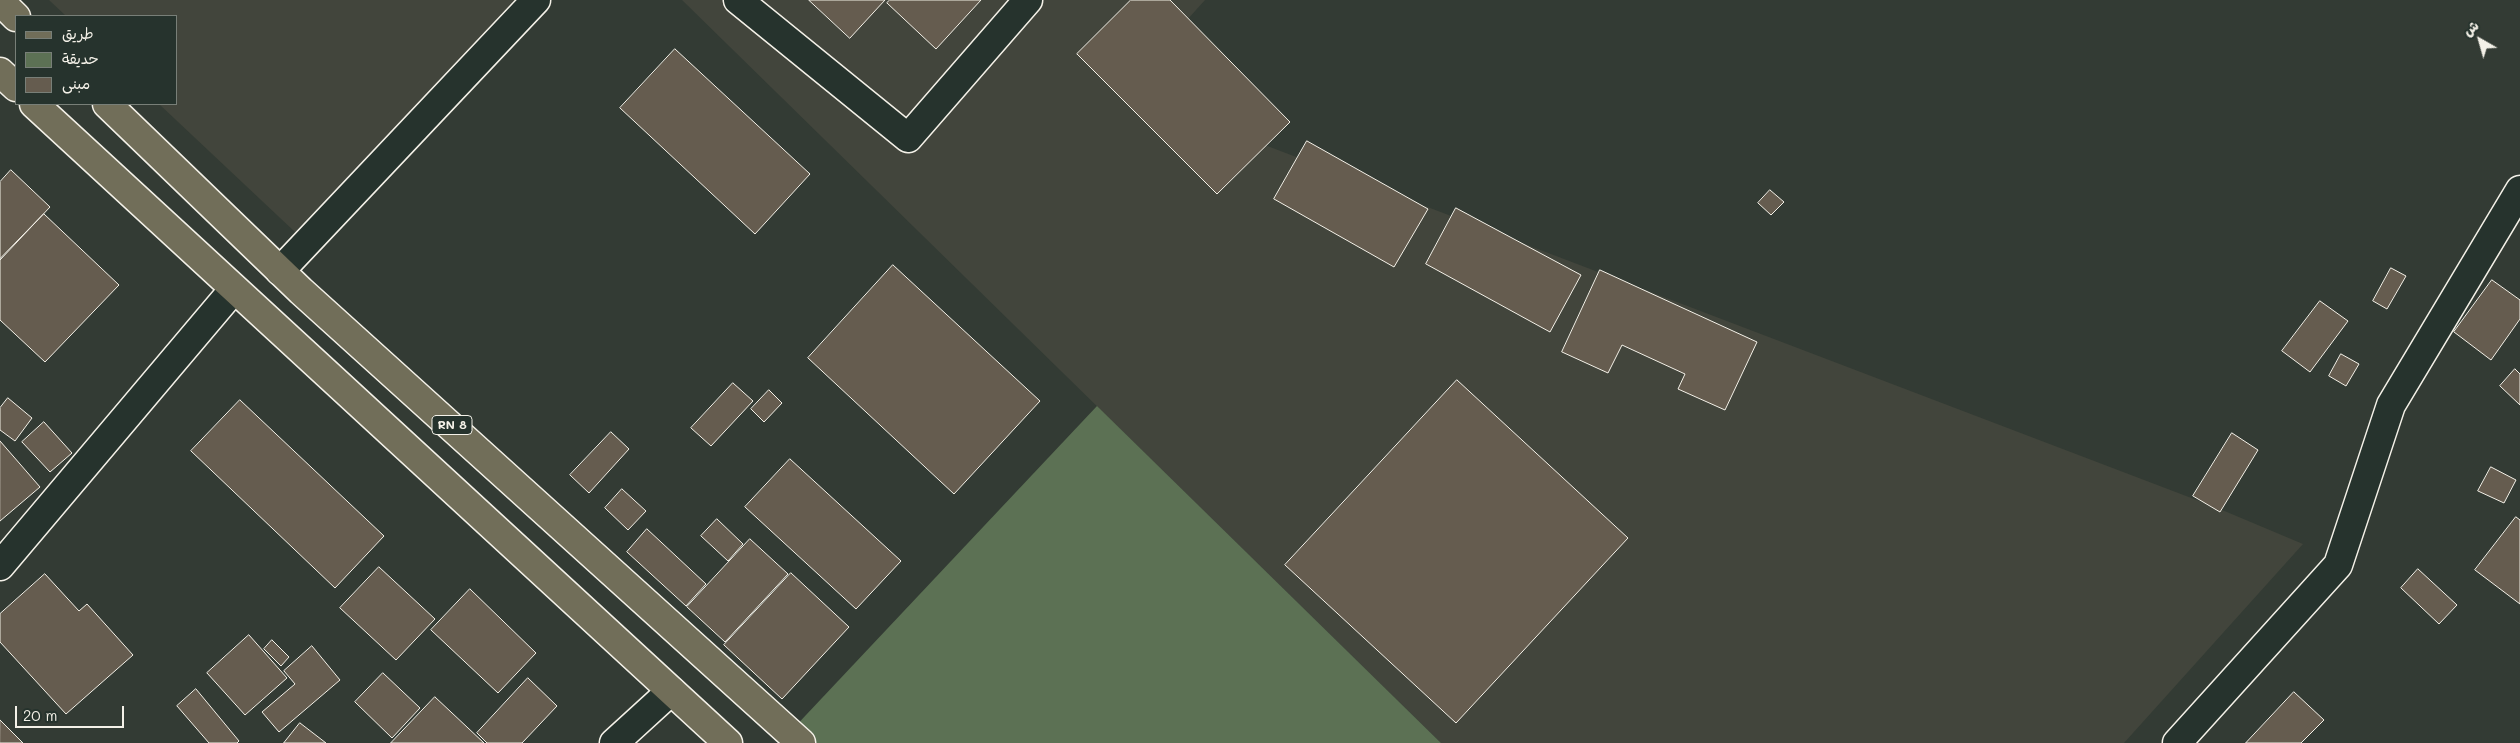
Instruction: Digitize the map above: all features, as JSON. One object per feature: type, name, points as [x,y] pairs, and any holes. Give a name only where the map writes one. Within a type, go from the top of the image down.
[{"type":"main road","points":[[0,1],[15,16]]},
{"type":"main road","points":[[0,72],[15,86]]},
{"type":"main road","points":[[35,105],[728,743]]},
{"type":"main road","name":"RN 8","points":[[108,105],[280,271],[801,743]]},
{"type":"street","points":[[280,271],[536,0]]},
{"type":"street","points":[[738,0],[908,138],[1028,0]]},
{"type":"street","points":[[2177,743],[2338,565],[2391,405],[2520,190]]},
{"type":"street","points":[[0,566],[234,289]]},
{"type":"street","points":[[614,743],[671,691]]},
{"type":"shaded area","points":[[49,0],[517,0],[295,232],[160,105],[178,105],[178,15],[65,15]]},
{"type":"shaded area","points":[[682,0],[1205,0],[1123,91],[2215,507],[2303,544],[2124,743],[1441,743]]},
{"type":"green space","points":[[1097,406],[1441,743],[801,743],[790,732]]},
{"type":"building","points":[[809,0],[885,0],[850,38]]},
{"type":"building","points":[[890,0],[981,0],[936,49],[887,3]]},
{"type":"building","points":[[1131,0],[1170,0],[1290,122],[1217,194],[1077,54]]},
{"type":"building","points":[[675,49],[810,174],[755,234],[620,108]]},
{"type":"building","points":[[1307,141],[1428,209],[1394,267],[1274,199]]},
{"type":"building","points":[[11,170],[50,207],[0,260],[0,182]]},
{"type":"building","points":[[1770,190],[1784,202],[1771,215],[1758,203]]},
{"type":"building","points":[[1456,208],[1581,275],[1550,332],[1426,264]]},
{"type":"building","points":[[44,214],[119,285],[45,362],[0,320],[0,259]]},
{"type":"building","points":[[893,265],[1040,401],[954,494],[808,358]]},
{"type":"building","points":[[2391,268],[2406,276],[2387,309],[2373,301]]},
{"type":"building","points":[[1600,270],[1757,342],[1725,410],[1678,389],[1685,374],[1622,345],[1608,373],[1562,352]]},
{"type":"building","points":[[2492,280],[2520,300],[2520,319],[2491,360],[2454,332]]},
{"type":"building","points":[[2320,301],[2348,321],[2310,372],[2282,351]]},
{"type":"building","points":[[2341,354],[2359,364],[2346,386],[2329,376]]},
{"type":"building","points":[[2515,369],[2520,374],[2520,405],[2500,386]]},
{"type":"building","points":[[1457,380],[1628,538],[1456,723],[1285,565]]},
{"type":"building","points":[[733,383],[753,401],[711,446],[691,428]]},
{"type":"building","points":[[769,390],[782,403],[764,422],[751,409]]},
{"type":"building","points":[[8,398],[32,418],[15,441],[0,430],[0,408]]},
{"type":"building","points":[[240,400],[384,536],[335,588],[191,451]]},
{"type":"building","points":[[44,422],[72,453],[50,472],[22,442]]},
{"type":"building","points":[[611,432],[629,449],[589,493],[570,475]]},
{"type":"building","points":[[2232,433],[2258,450],[2220,512],[2193,496]]},
{"type":"building","points":[[0,441],[40,487],[0,521]]},
{"type":"building","points":[[790,459],[901,561],[856,609],[745,507]]},
{"type":"building","points":[[2491,467],[2516,480],[2504,503],[2478,491]]},
{"type":"building","points":[[622,489],[646,511],[628,530],[605,508]]},
{"type":"building","points":[[2516,517],[2520,520],[2520,604],[2475,570]]},
{"type":"building","points":[[717,519],[743,544],[728,561],[701,536]]},
{"type":"building","points":[[647,529],[706,584],[686,606],[627,552]]},
{"type":"building","points":[[750,539],[788,574],[725,642],[687,607]]},
{"type":"building","points":[[379,567],[435,619],[396,660],[340,608]]},
{"type":"building","points":[[2418,569],[2457,605],[2439,624],[2401,588]]},
{"type":"building","points":[[791,573],[849,627],[782,699],[724,645]]},
{"type":"building","points":[[45,574],[79,611],[87,604],[133,655],[66,714],[0,642],[0,614]]},
{"type":"building","points":[[470,589],[536,653],[498,693],[431,630]]},
{"type":"building","points":[[249,635],[287,678],[245,715],[207,673]]},
{"type":"building","points":[[272,640],[289,657],[281,666],[264,649]]},
{"type":"building","points":[[312,646],[340,680],[279,732],[262,712],[295,684],[284,671]]},
{"type":"building","points":[[383,673],[420,708],[392,738],[355,702]]},
{"type":"building","points":[[528,678],[557,706],[522,743],[487,743],[477,733]]},
{"type":"building","points":[[196,689],[239,741],[237,743],[209,743],[177,706]]},
{"type":"building","points":[[2294,692],[2324,720],[2301,743],[2246,743]]},
{"type":"building","points":[[435,697],[484,743],[391,743]]},
{"type":"building","points":[[0,720],[23,743],[0,743]]},
{"type":"building","points":[[300,723],[326,743],[284,743]]}]
